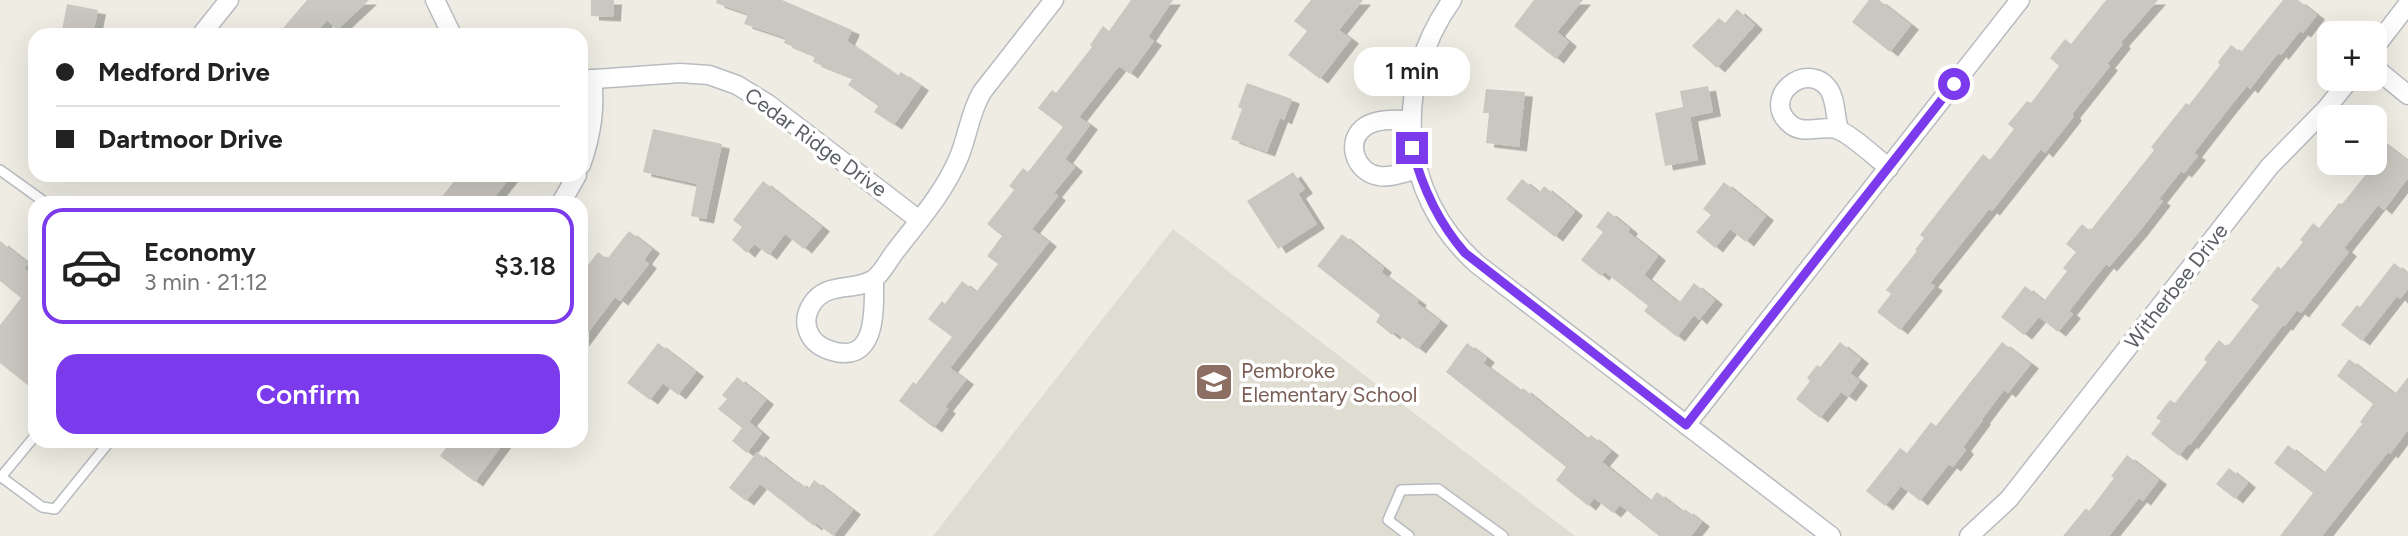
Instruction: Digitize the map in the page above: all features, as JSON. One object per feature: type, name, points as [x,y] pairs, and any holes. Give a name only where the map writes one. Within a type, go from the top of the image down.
[{"type":"street","points":[[207,28],[229,0]]},
{"type":"street","points":[[435,0],[449,28]]},
{"type":"street","points":[[874,279],[831,289],[812,302],[806,318],[806,328],[821,348],[850,353],[862,346],[871,335],[874,279],[935,199],[954,166],[974,105],[982,92],[1054,0]]},
{"type":"street","points":[[1452,0],[1440,17],[1425,48],[1410,120],[1412,148],[1418,169],[1444,227],[1465,253],[1831,536]]},
{"type":"street","points":[[1686,425],[2020,0]]},
{"type":"street","points":[[2387,31],[2408,4]]},
{"type":"street","name":"Cedar Ridge Drive","points":[[588,80],[680,73],[709,75],[737,85],[768,104],[919,220]]},
{"type":"street","points":[[2387,78],[2408,95]]},
{"type":"street","points":[[588,85],[595,103],[588,144]]},
{"type":"street","name":"Witherbee Drive","points":[[1969,536],[2009,499],[2270,166],[2340,91]]},
{"type":"street","points":[[1410,120],[1382,121],[1364,127],[1355,138],[1355,155],[1362,167],[1374,175],[1383,177],[1418,169]]},
{"type":"street","points":[[1839,130],[1889,168]]},
{"type":"street","name":"Witherbee Drive","points":[[1989,536],[2009,499]]},
{"type":"lane","points":[[0,170],[36,196]]},
{"type":"lane","points":[[28,444],[1,477],[42,507],[55,509],[104,448]]},
{"type":"lane","points":[[1409,536],[1388,520],[1401,490],[1438,489],[1503,536]]},
{"type":"shaded area","name":"Pembroke Elementary School","points":[[1173,229],[1575,536],[933,536]]},
{"type":"building","points":[[307,0],[369,0],[339,28],[335,28],[327,20],[320,28],[283,28]]},
{"type":"building","points":[[591,0],[614,0],[613,17],[591,16]]},
{"type":"building","points":[[717,0],[782,0],[852,30],[847,41],[898,76],[901,72],[921,86],[894,125],[874,112],[878,106],[848,85],[853,78],[813,62],[815,56],[784,43],[786,38],[744,24],[748,14],[716,3]]},
{"type":"building","points":[[1131,0],[1173,0],[1148,37],[1154,41],[1130,74],[1119,66],[1079,117],[1090,125],[1065,159],[1075,167],[1054,193],[1058,196],[1032,229],[1049,242],[950,368],[966,380],[945,407],[948,409],[934,428],[899,401],[913,382],[916,384],[952,337],[928,319],[942,301],[945,304],[962,281],[976,292],[998,264],[987,256],[1002,236],[987,224],[1014,190],[1009,186],[1023,168],[1028,172],[1063,127],[1038,108],[1052,90],[1056,93],[1092,47],[1090,45],[1103,26],[1109,31]]},
{"type":"building","points":[[1311,0],[1363,0],[1339,30],[1351,39],[1320,79],[1288,55],[1307,31],[1294,21]]},
{"type":"building","points":[[1534,0],[1583,0],[1557,32],[1569,42],[1556,59],[1514,26]]},
{"type":"building","points":[[1869,0],[1879,0],[1911,25],[1890,52],[1852,22]]},
{"type":"building","points":[[2106,0],[2158,0],[2121,42],[2123,44],[2107,64],[2110,66],[2072,114],[2074,116],[2064,129],[2045,153],[2041,149],[1992,211],[1989,209],[1930,283],[1935,286],[1900,330],[1877,312],[1891,294],[1886,290],[1917,251],[1915,250],[1924,238],[1920,235],[1983,154],[1990,160],[2014,129],[2008,124],[2027,101],[2031,103],[2059,66],[2050,58],[2065,39],[2071,44]]},
{"type":"building","points":[[2283,0],[2298,0],[2317,15],[2281,55],[2278,53],[2250,89],[2247,86],[2229,108],[2194,153],[2198,156],[2184,173],[2181,171],[2159,199],[2163,201],[2139,232],[2109,267],[2106,264],[2069,311],[2073,314],[2058,332],[2039,317],[2024,335],[2001,317],[2025,286],[2044,301],[2067,271],[2063,268],[2076,252],[2066,244],[2082,224],[2090,231],[2154,150],[2151,147],[2220,65],[2218,62],[2231,45],[2241,52]]},
{"type":"building","points":[[67,4],[98,10],[94,28],[62,28]]},
{"type":"building","points":[[1737,9],[1755,25],[1717,68],[1692,46],[1719,18],[1725,23]]},
{"type":"building","points":[[1247,83],[1292,99],[1284,120],[1280,118],[1267,152],[1231,139],[1242,109],[1238,107]]},
{"type":"building","points":[[1708,86],[1713,112],[1690,117],[1698,160],[1665,166],[1655,113],[1683,107],[1680,91]]},
{"type":"building","points":[[1486,89],[1525,92],[1519,147],[1486,143],[1489,113],[1483,113]]},
{"type":"building","points":[[653,129],[722,144],[706,219],[691,216],[697,184],[643,172]]},
{"type":"building","points":[[2387,145],[2408,161],[2408,178],[2384,210],[2378,205],[2344,248],[2349,252],[2301,313],[2297,310],[2285,326],[2283,325],[2179,456],[2151,434],[2161,421],[2156,418],[2170,400],[2175,403],[2207,362],[2204,359],[2219,340],[2227,347],[2259,306],[2251,300],[2278,266],[2281,269],[2303,242],[2300,240],[2313,223],[2319,228],[2339,203],[2342,204],[2365,175],[2387,175]]},
{"type":"building","points":[[1293,172],[1305,189],[1298,194],[1317,224],[1278,249],[1247,201]]},
{"type":"building","points":[[1522,179],[1539,193],[1544,186],[1575,211],[1555,237],[1506,199]]},
{"type":"building","points":[[763,181],[822,227],[804,249],[785,234],[769,255],[754,244],[747,253],[732,240],[742,227],[733,220]]},
{"type":"building","points":[[454,182],[506,182],[496,196],[442,196]]},
{"type":"building","points":[[1724,182],[1766,216],[1746,242],[1730,229],[1715,248],[1696,232],[1711,215],[1703,209]]},
{"type":"building","points":[[1608,211],[1630,229],[1628,232],[1658,256],[1644,275],[1679,303],[1694,283],[1715,300],[1699,320],[1694,315],[1677,337],[1644,311],[1648,306],[1605,272],[1601,276],[1581,260],[1603,232],[1596,227]]},
{"type":"building","points":[[629,231],[652,249],[644,260],[649,264],[620,301],[615,297],[588,333],[588,265],[598,252],[607,259]]},
{"type":"building","points":[[1342,234],[1384,268],[1381,272],[1440,321],[1418,349],[1395,332],[1392,335],[1376,322],[1380,315],[1317,266]]},
{"type":"building","points":[[0,241],[28,263],[24,269],[28,272],[28,385],[0,363],[0,325],[21,298],[0,281]]},
{"type":"building","points":[[2394,263],[2408,274],[2408,289],[2400,299],[2397,296],[2362,341],[2341,325],[2357,305],[2360,307]]},
{"type":"building","points":[[1840,342],[1861,359],[1850,373],[1860,381],[1848,397],[1841,392],[1820,418],[1796,399],[1810,381],[1807,378],[1817,365],[1820,367]]},
{"type":"building","points":[[2002,342],[2031,364],[2008,393],[2004,390],[1982,419],[1963,447],[1966,450],[1953,467],[1949,464],[1920,501],[1901,486],[1885,506],[1866,491],[1900,448],[1907,453],[1931,422],[1936,426]]},
{"type":"building","points":[[658,343],[696,372],[678,395],[663,383],[650,400],[627,383]]},
{"type":"building","points":[[1467,343],[1487,358],[1483,363],[1521,391],[1523,388],[1587,439],[1591,435],[1611,451],[1602,462],[1650,501],[1657,492],[1683,512],[1685,509],[1702,522],[1691,536],[1659,536],[1620,505],[1613,513],[1594,498],[1588,506],[1556,480],[1566,467],[1446,372]]},
{"type":"building","points":[[2349,359],[2395,394],[2408,377],[2408,430],[2322,536],[2280,536],[2313,493],[2274,463],[2288,445],[2324,473],[2362,424],[2360,422],[2373,404],[2337,376]]},
{"type":"building","points":[[737,377],[766,400],[749,422],[762,433],[747,453],[732,441],[742,428],[718,409],[727,399],[722,395]]},
{"type":"building","points":[[446,448],[500,448],[475,482],[440,456]]},
{"type":"building","points":[[757,452],[796,483],[798,481],[808,489],[814,480],[853,510],[833,536],[816,523],[814,526],[760,484],[746,501],[729,488]]},
{"type":"building","points":[[2127,455],[2159,480],[2143,501],[2139,498],[2109,536],[2063,536],[2086,508],[2089,511],[2114,478],[2111,476]]},
{"type":"building","points":[[2229,468],[2248,483],[2235,499],[2216,484]]},
{"type":"place","name":"Pembroke Elementary School","points":[[1214,382]]},
{"type":"route","points":[[1412,148],[1423,187],[1433,207],[1444,227],[1465,253],[1686,425],[1954,84]]}]
